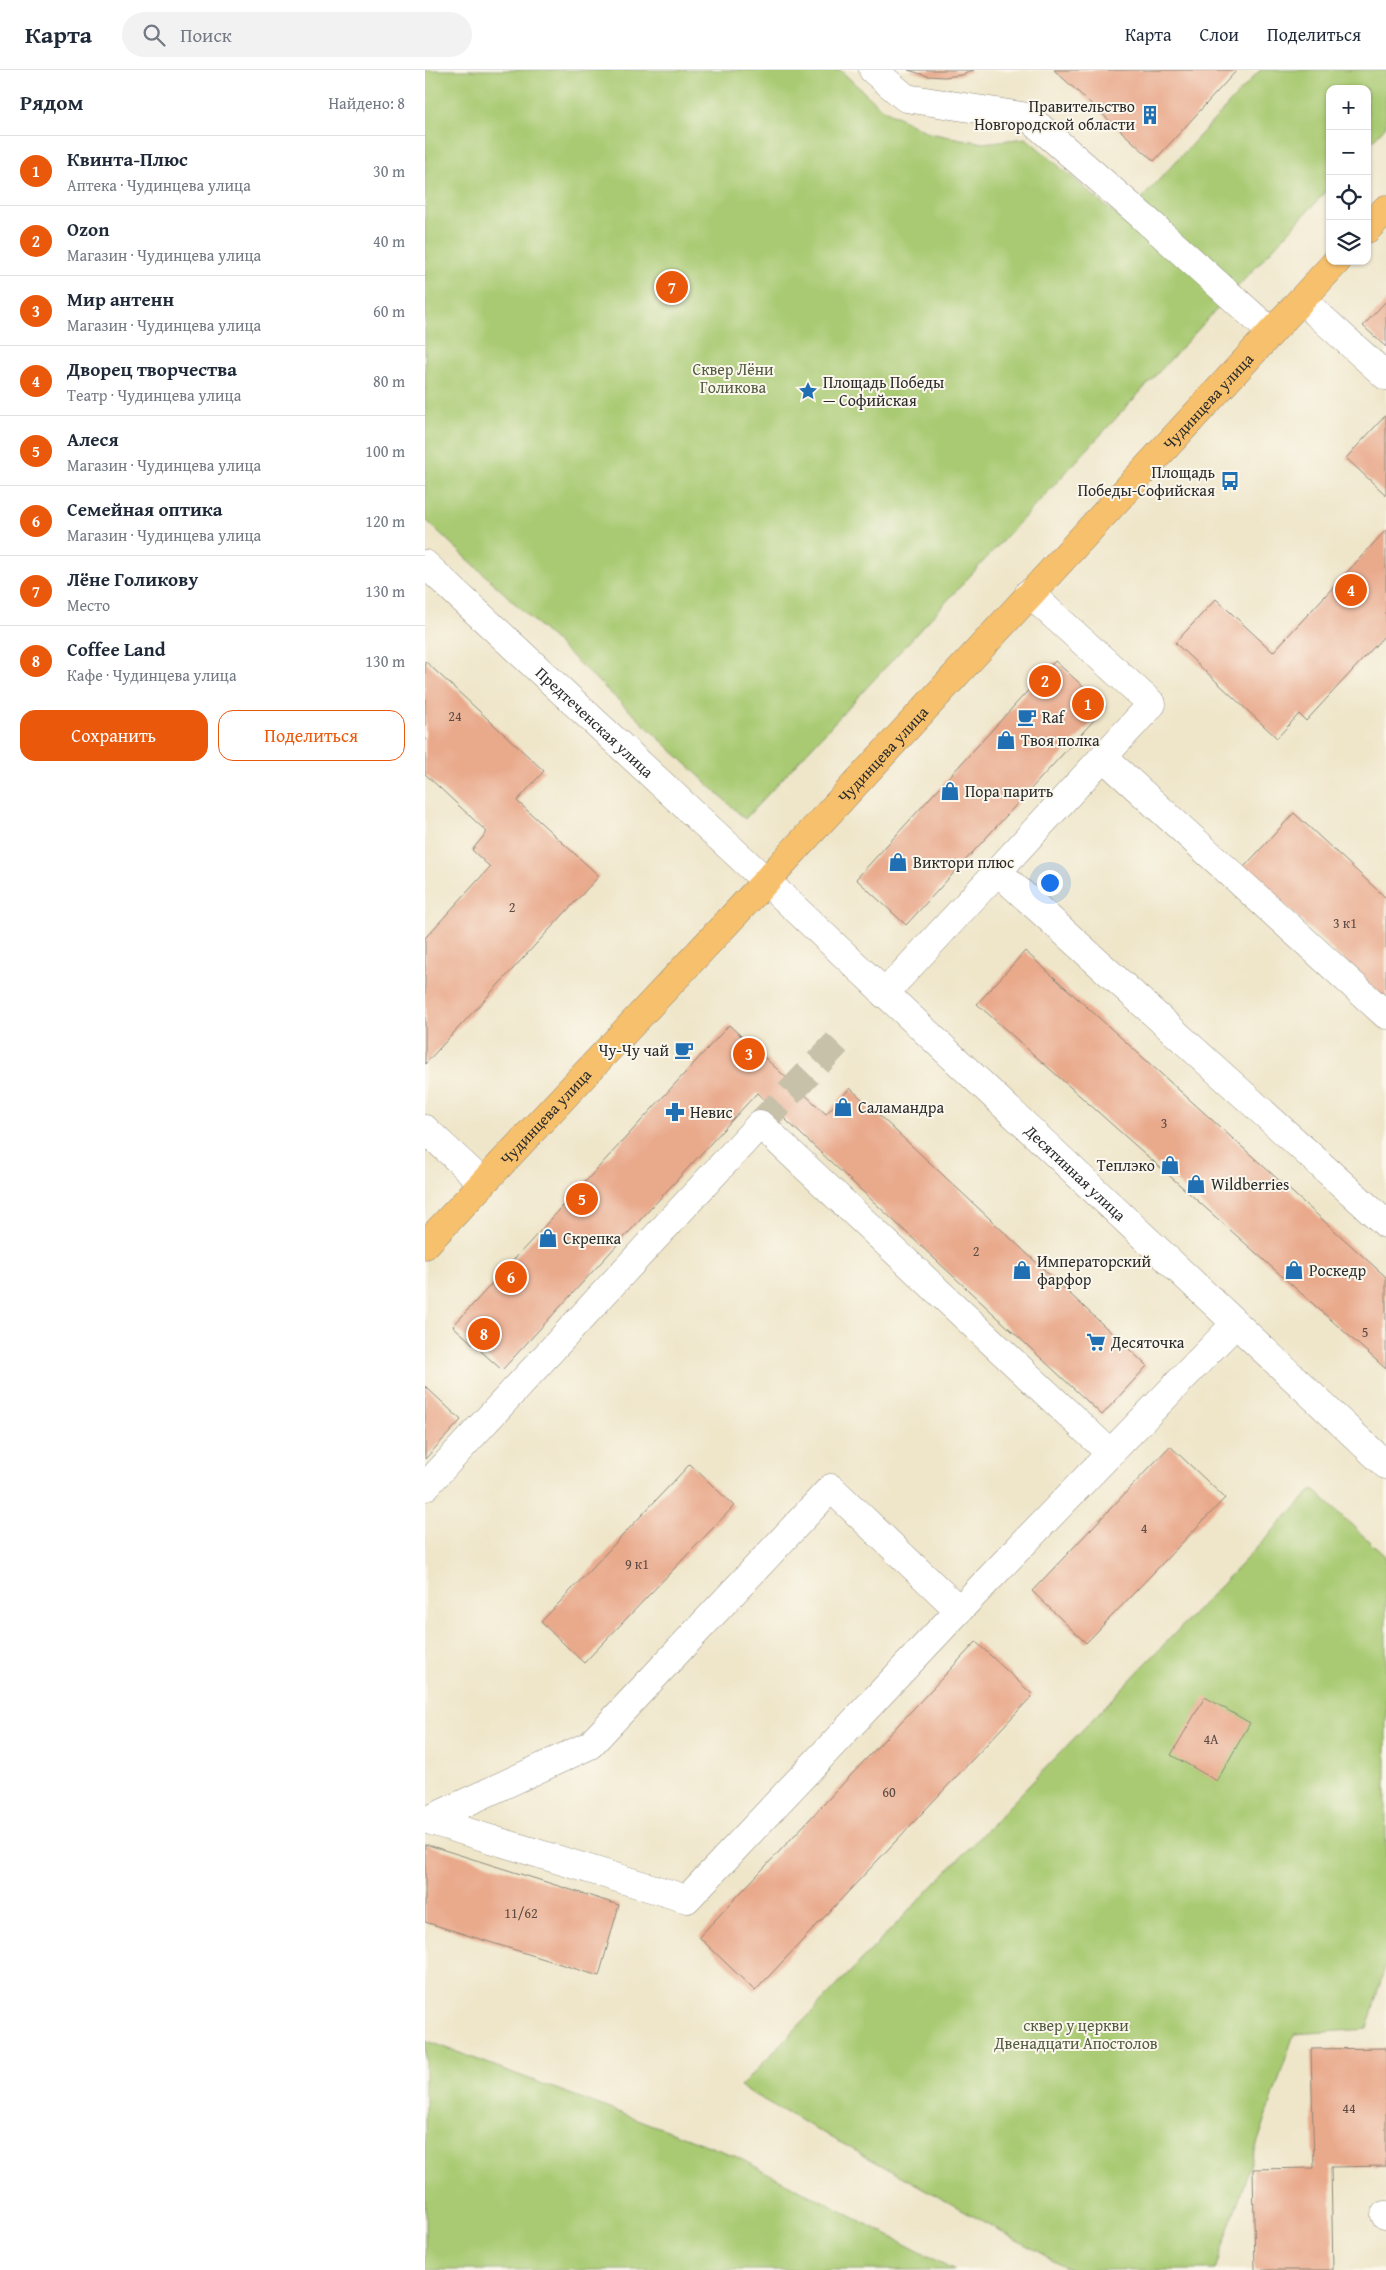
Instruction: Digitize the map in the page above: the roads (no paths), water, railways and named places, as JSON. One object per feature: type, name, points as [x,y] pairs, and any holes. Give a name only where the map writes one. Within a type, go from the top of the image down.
[{"type":"main road","points":[[1371,225],[1386,208]]},
{"type":"main road","name":"Чудинцева улица","points":[[425,1245],[765,881],[1333,265]]},
{"type":"street","points":[[873,70],[906,98],[1028,117],[1157,229]]},
{"type":"street","points":[[1134,209],[1271,332]]},
{"type":"street","points":[[1302,300],[1386,376]]},
{"type":"street","name":"Предтеченская улица","points":[[425,564],[765,881]]},
{"type":"street","points":[[883,994],[1152,704],[1029,593]]},
{"type":"street","points":[[1103,757],[1386,1015]]},
{"type":"street","points":[[997,872],[1386,1224]]},
{"type":"street","name":"Десятинная улица","points":[[765,881],[1386,1465]]},
{"type":"street","points":[[425,1487],[760,1124],[1110,1452]]},
{"type":"street","points":[[425,1129],[483,1183]]},
{"type":"street","points":[[427,1819],[687,1899],[959,1610],[1235,1324]]},
{"type":"street","points":[[427,1819],[590,1745],[831,1488],[959,1610]]},
{"type":"tunnel","points":[[760,1124],[838,1042]]},
{"type":"place","name":"Правительство Новгородской области","points":[[1150,115]]},
{"type":"place","name":"Лёне Голикову","points":[[672,287]]},
{"type":"place","name":"Площадь Победы — Софийская","points":[[808,391]]},
{"type":"place","name":"Площадь Победы-Софийская","points":[[1230,481]]},
{"type":"place","name":"Дворец творчества","points":[[1351,590]]},
{"type":"place","name":"Ozon","points":[[1045,681]]},
{"type":"place","name":"Квинта-Плюс","points":[[1088,704]]},
{"type":"place","name":"Raf","points":[[1027,717]]},
{"type":"place","name":"Твоя полка","points":[[1006,740]]},
{"type":"place","name":"Пора парить","points":[[950,791]]},
{"type":"place","name":"Виктори плюс","points":[[898,862]]},
{"type":"place","name":"Чу-Чу чай","points":[[684,1050]]},
{"type":"place","name":"Мир антенн","points":[[749,1054]]},
{"type":"place","name":"Саламандра","points":[[843,1107]]},
{"type":"place","name":"Невис","points":[[675,1112]]},
{"type":"place","name":"Теплэко","points":[[1170,1165]]},
{"type":"place","name":"Wildberries","points":[[1196,1184]]},
{"type":"place","name":"Алеся","points":[[582,1199]]},
{"type":"place","name":"Скрепка","points":[[548,1238]]},
{"type":"place","name":"Императорский фарфор","points":[[1022,1270]]},
{"type":"place","name":"Роскедр","points":[[1294,1270]]},
{"type":"place","name":"Семейная оптика","points":[[511,1277]]},
{"type":"place","name":"Coffee Land","points":[[484,1334]]},
{"type":"place","name":"Десяточка","points":[[1096,1342]]},
{"type":"park label","name":"Сквер Лёни Голикова","points":[[733,378]]},
{"type":"park label","name":"сквер у церкви Двенадцати Апостолов","points":[[1076,2034]]}]
